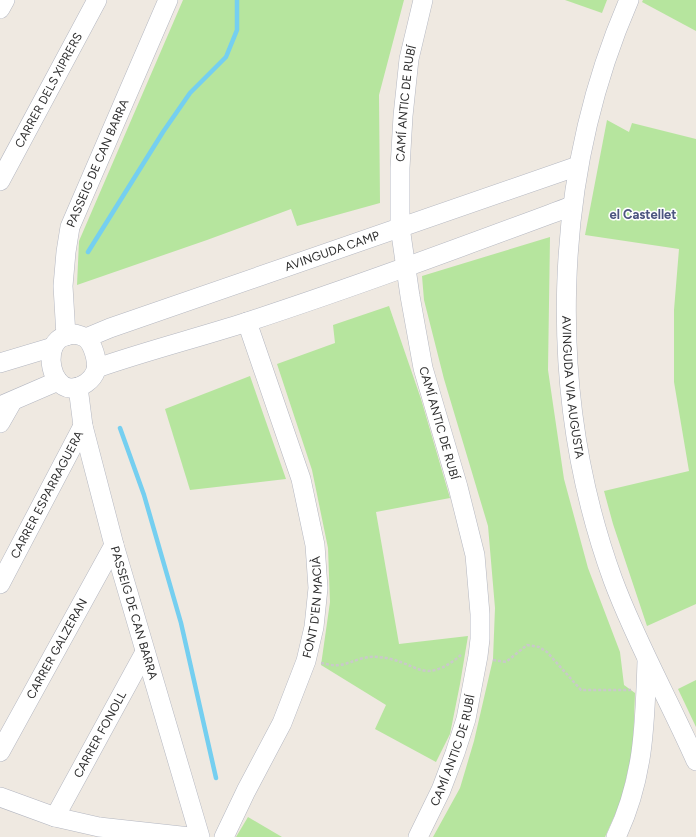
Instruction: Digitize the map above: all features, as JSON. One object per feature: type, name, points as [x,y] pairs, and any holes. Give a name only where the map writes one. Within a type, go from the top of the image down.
[{"type":"street","points":[[0,9],[5,0]]},
{"type":"street","name":"CARRER DELS XIPRERS","points":[[0,181],[97,0]]},
{"type":"street","name":"PASSEIG DE CAN BARRA","points":[[60,341],[66,252],[70,227],[168,0]]},
{"type":"street","name":"CAMÍ ANTIC DE RUBÍ","points":[[418,837],[441,790],[466,719],[480,640],[480,614],[475,555],[458,487],[423,368],[400,227],[400,168],[407,74],[409,59],[423,0]]},
{"type":"street","name":"AVINGUDA VIA AUGUSTA","points":[[629,0],[621,18],[596,93],[578,166],[572,206],[566,303],[570,378],[575,426],[583,472],[602,548],[624,608],[696,761]]},
{"type":"street","name":"AVINGUDA CAMP","points":[[86,338],[110,328],[578,166]]},
{"type":"street","points":[[97,368],[247,322],[406,268],[572,206]]},
{"type":"street","name":"FONT D'EN MACIÀ","points":[[224,837],[246,791],[282,723],[306,661],[314,626],[318,588],[315,544],[300,479],[247,322]]},
{"type":"street","points":[[0,363],[75,334],[86,338],[91,345],[96,359],[97,368],[94,375],[86,384],[71,388],[63,386],[58,381],[53,371],[51,356],[60,341]]},
{"type":"street","points":[[0,423],[6,404],[58,381]]},
{"type":"street","name":"PASSEIG DE CAN BARRA","points":[[78,387],[83,426],[114,544],[144,652],[200,837]]},
{"type":"street","name":"CARRER ESPARRAGUERA","points":[[0,584],[83,426]]},
{"type":"street","name":"CARRER GALZERAN","points":[[0,752],[114,544]]},
{"type":"street","name":"CARRER FONOLL","points":[[55,817],[144,652]]},
{"type":"street","points":[[616,837],[625,819],[638,776],[645,716],[647,658]]},
{"type":"street","points":[[0,797],[55,817],[99,827],[141,834],[190,837]]},
{"type":"green space","points":[[183,0],[404,0],[379,95],[380,203],[297,226],[291,209],[77,285],[79,241]]},
{"type":"green space","points":[[565,0],[607,0],[602,13]]},
{"type":"green space","points":[[643,0],[696,0],[696,31],[642,2]]},
{"type":"green space","points":[[607,120],[629,132],[632,123],[696,139],[696,604],[647,626],[613,524],[604,491],[689,471],[674,382],[674,310],[679,249],[585,235]]},
{"type":"green space","points":[[550,237],[548,370],[564,479],[588,568],[620,652],[624,685],[635,693],[633,748],[621,801],[605,837],[433,837],[460,788],[474,741],[493,659],[495,608],[488,526],[444,379],[424,300],[422,276]]},
{"type":"green space","points":[[389,306],[421,399],[450,498],[376,512],[399,644],[468,636],[450,734],[436,762],[375,729],[386,705],[321,665],[330,602],[328,548],[312,470],[277,364],[335,343],[333,325]]},
{"type":"green space","points":[[250,376],[286,479],[190,490],[165,409]]},
{"type":"green space","points":[[696,680],[696,727],[678,689]]},
{"type":"green space","points":[[248,817],[282,837],[236,837]]},
{"type":"waterway","points":[[88,252],[163,132],[190,93],[226,57],[237,30],[237,0]]},
{"type":"waterway","points":[[120,428],[144,495],[181,623],[216,778]]},
{"type":"district","name":"el Castellet","points":[[643,214]]}]
